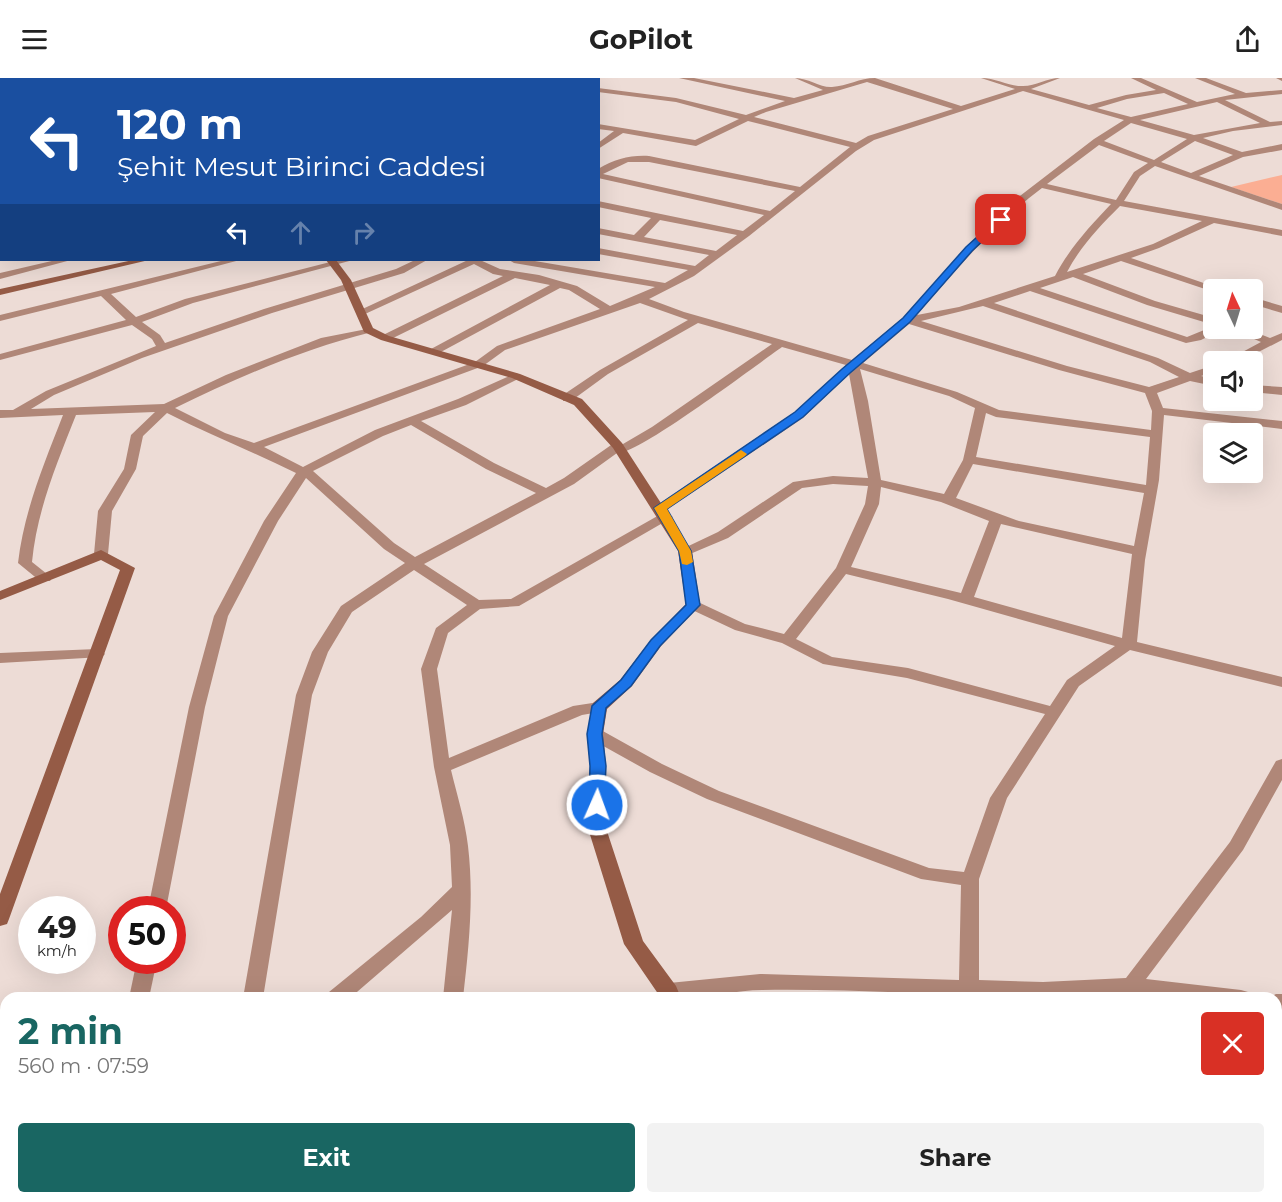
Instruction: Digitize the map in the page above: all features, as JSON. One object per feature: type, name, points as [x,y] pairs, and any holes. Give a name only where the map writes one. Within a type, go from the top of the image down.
[{"type":"main road","points":[[0,292],[140,261]]},
{"type":"main road","points":[[338,261],[368,330],[385,338],[516,376],[578,402],[620,448],[685,551],[693,605],[656,643],[626,683],[599,706],[595,734],[598,766],[596,825],[634,944],[669,992]]},
{"type":"main road","points":[[0,596],[101,554],[128,568],[0,919]]},
{"type":"street","points":[[800,78],[831,90]]},
{"type":"street","points":[[985,78],[1194,138],[1241,155]]},
{"type":"street","points":[[1032,78],[1045,82]]},
{"type":"street","points":[[254,447],[479,364],[501,348],[640,299],[697,269],[746,234],[857,146],[886,132],[1056,78]]},
{"type":"street","points":[[1135,78],[1195,104]]},
{"type":"street","points":[[1199,78],[1245,96]]},
{"type":"street","points":[[687,79],[795,101]]},
{"type":"street","points":[[600,126],[696,143],[747,118],[869,79],[961,109]]},
{"type":"street","points":[[656,97],[671,87]]},
{"type":"street","points":[[600,90],[676,100],[857,146]]},
{"type":"street","points":[[1088,108],[1164,91]]},
{"type":"street","points":[[454,992],[462,929],[459,844],[442,768],[429,669],[441,632],[476,605],[514,603],[663,513],[799,415],[853,365],[907,320],[969,249],[1019,201],[1097,141],[1130,120],[1195,104],[1282,92]]},
{"type":"street","points":[[1218,100],[1268,124]]},
{"type":"street","points":[[1060,278],[1076,251],[1118,203],[1137,174],[1194,138],[1233,129],[1282,123]]},
{"type":"street","points":[[600,146],[621,130]]},
{"type":"street","points":[[1097,141],[1282,207]]},
{"type":"street","points":[[1191,176],[1241,155],[1282,147]]},
{"type":"street","points":[[600,173],[617,161],[629,158],[649,159],[803,190]]},
{"type":"street","points":[[600,174],[772,214]]},
{"type":"street","points":[[1040,185],[1118,203],[1282,233]]},
{"type":"street","points":[[600,204],[746,234]]},
{"type":"street","points":[[637,238],[658,217]]},
{"type":"street","points":[[907,320],[961,310],[1074,274],[1156,246],[1213,220]]},
{"type":"street","points":[[600,231],[718,254]]},
{"type":"street","points":[[600,251],[697,269]]},
{"type":"street","points":[[1121,258],[1203,285]]},
{"type":"street","points":[[0,276],[62,261]]},
{"type":"street","points":[[0,318],[231,261]]},
{"type":"street","points":[[0,357],[135,321],[189,301],[338,261]]},
{"type":"street","points":[[15,414],[50,393],[163,348],[268,311],[400,271],[420,261]]},
{"type":"street","points":[[361,312],[472,261]]},
{"type":"street","points":[[476,261],[497,272],[539,278],[573,288],[609,310]]},
{"type":"street","points":[[520,261],[666,286]]},
{"type":"street","points":[[385,338],[515,274]]},
{"type":"street","points":[[1074,274],[1151,303],[1203,319]]},
{"type":"street","points":[[435,351],[559,284]]},
{"type":"street","points":[[1030,288],[1186,340],[1203,335]]},
{"type":"street","points":[[103,292],[123,313],[156,337],[163,348]]},
{"type":"street","points":[[640,299],[853,365],[926,385],[996,413],[1154,434]]},
{"type":"street","points":[[984,303],[1154,360],[1189,377],[1203,380]]},
{"type":"street","points":[[1263,304],[1282,310]]},
{"type":"street","points":[[567,398],[604,372],[698,318]]},
{"type":"street","points":[[907,320],[1052,365],[1150,391],[1203,372]]},
{"type":"street","points":[[101,554],[105,511],[130,469],[136,435],[166,408],[230,377],[325,340],[368,330]]},
{"type":"street","points":[[1252,351],[1277,339]]},
{"type":"street","points":[[254,992],[304,695],[320,652],[346,609],[414,563],[569,481],[620,448],[656,430],[782,342]]},
{"type":"street","points":[[787,640],[843,569],[872,504],[875,482],[862,401],[853,365]]},
{"type":"street","points":[[160,896],[197,707],[221,616],[271,521],[304,471],[379,433],[462,402],[516,376]]},
{"type":"street","points":[[1263,389],[1282,391]]},
{"type":"street","points":[[969,988],[970,879],[999,798],[1073,683],[1129,643],[1139,551],[1150,490],[1158,411],[1150,391]]},
{"type":"street","points":[[948,500],[969,460],[981,407]]},
{"type":"street","points":[[0,414],[166,408],[221,436],[254,447],[312,476],[389,546],[476,605]]},
{"type":"street","points":[[45,578],[25,562],[26,543],[50,467],[71,411]]},
{"type":"street","points":[[1158,411],[1282,425]]},
{"type":"street","points":[[412,421],[490,466],[546,493]]},
{"type":"street","points":[[969,460],[1150,490]]},
{"type":"street","points":[[685,551],[723,535],[798,485],[810,482],[875,482],[948,500],[996,519],[1139,551]]},
{"type":"street","points":[[966,598],[996,519]]},
{"type":"street","points":[[843,569],[966,598],[1063,628],[1282,682]]},
{"type":"street","points":[[693,605],[740,627],[787,640],[828,662],[908,673],[1055,712]]},
{"type":"street","points":[[0,658],[97,654]]},
{"type":"street","points":[[442,768],[579,710],[599,706]]},
{"type":"street","points":[[595,734],[656,768],[714,795],[927,874],[970,879]]},
{"type":"street","points":[[1125,991],[1237,846],[1282,765]]},
{"type":"street","points":[[343,992],[428,922],[461,890]]},
{"type":"street","points":[[140,992],[144,974]]},
{"type":"street","points":[[685,992],[760,982],[1142,992]]},
{"type":"shaded area","points":[[1282,175],[1282,204],[1231,187]]},
{"type":"slow traffic","points":[[687,562],[685,551],[660,508],[741,454]]},
{"type":"route","points":[[597,805],[598,766],[595,734],[599,706],[626,683],[656,643],[693,605],[685,551],[660,508],[799,415],[846,371],[907,320],[969,249],[1001,220]]}]
